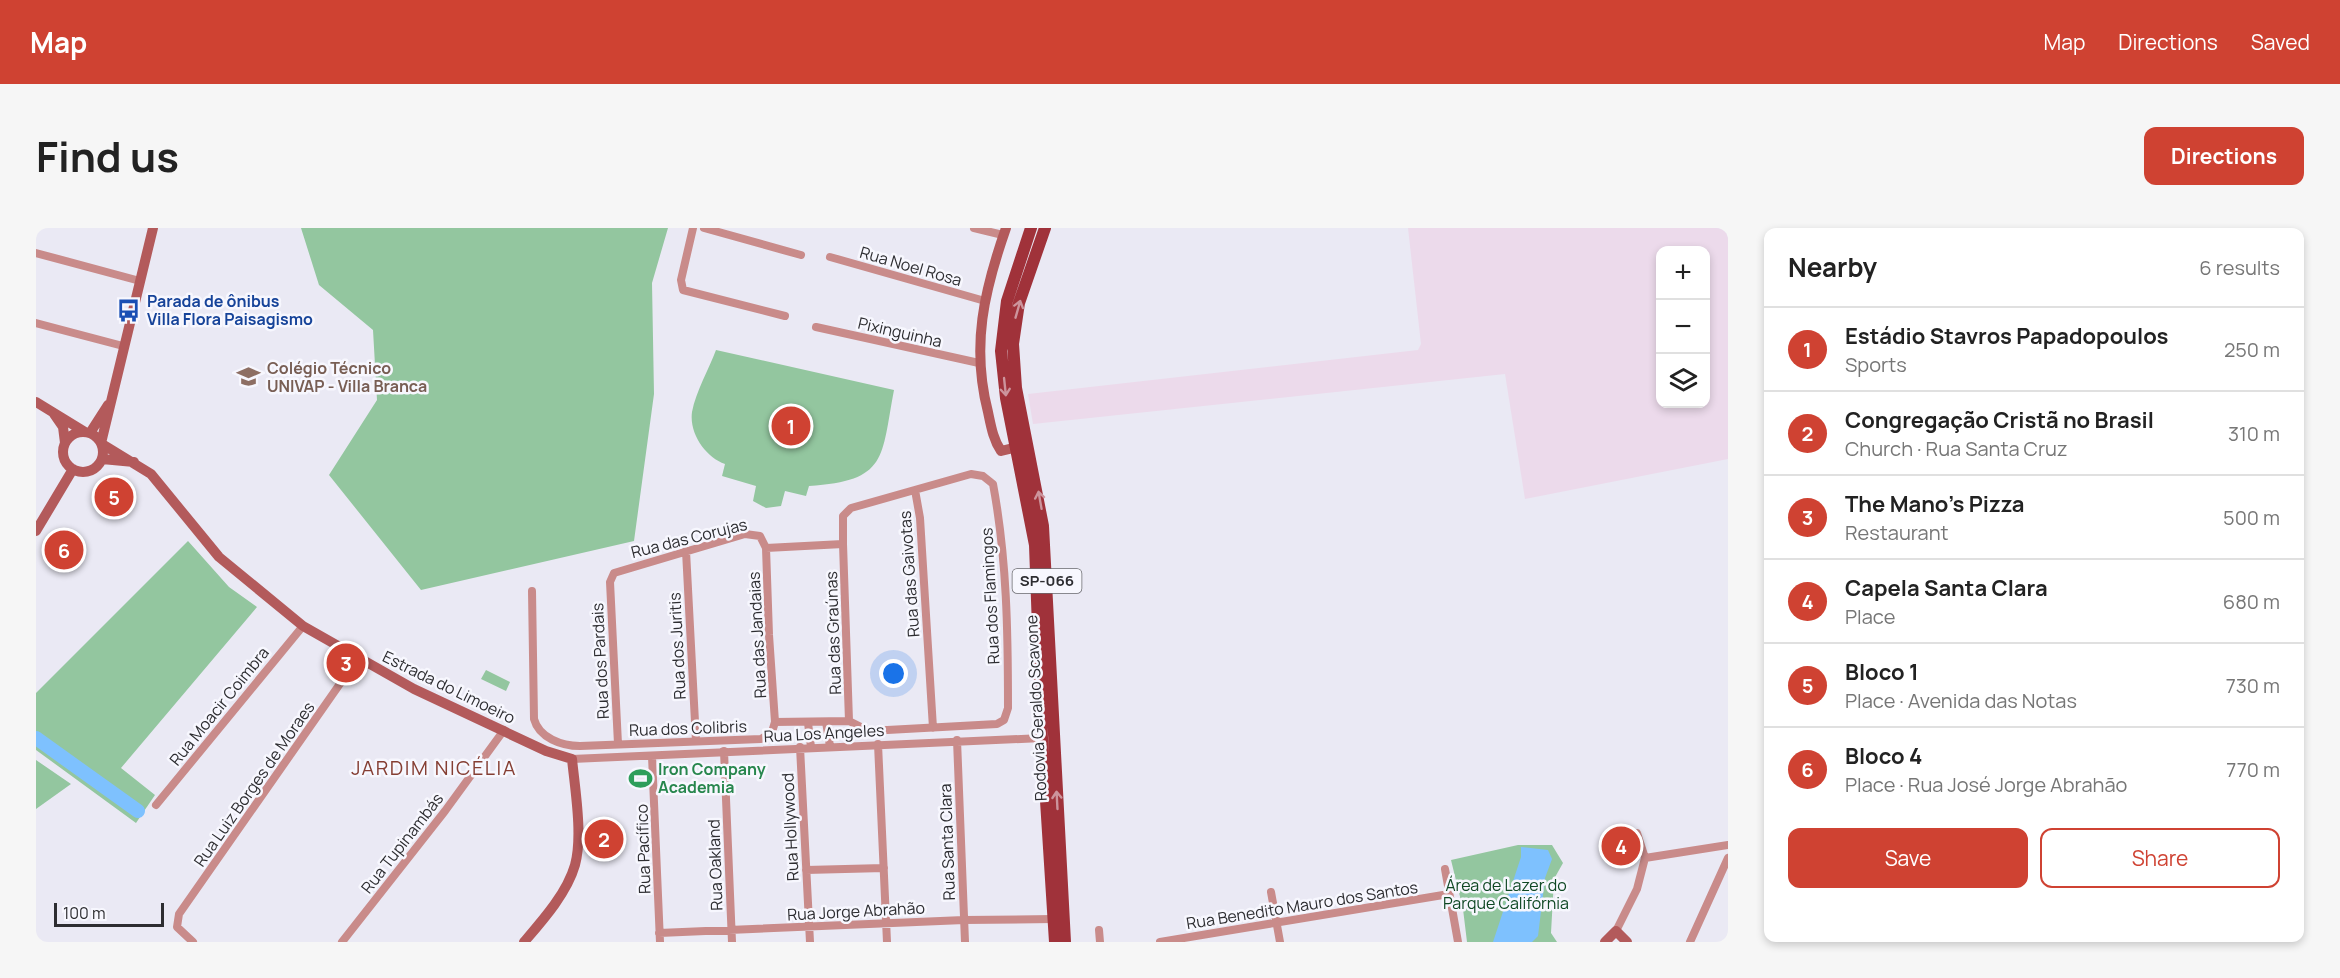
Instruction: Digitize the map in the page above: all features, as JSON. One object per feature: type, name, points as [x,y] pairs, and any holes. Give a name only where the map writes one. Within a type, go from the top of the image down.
[{"type":"main road","points":[[52,412],[63,427],[64,458],[73,469],[90,471],[102,459],[101,443],[109,415],[109,402],[153,228]]},
{"type":"main road","name":"Rodovia Geraldo Scavone","points":[[1031,228],[1007,301],[1002,331],[1006,398],[1035,545],[1042,738],[1055,942]]},
{"type":"main road","name":"Rodovia Geraldo Scavone","points":[[1045,228],[1019,303],[1013,344],[1016,388],[1043,526],[1065,942]]},
{"type":"main road","points":[[1004,232],[985,301],[979,344],[979,363],[985,403],[997,445],[1001,451],[1017,447]]},
{"type":"main road","points":[[36,402],[101,443]]},
{"type":"main road","points":[[65,443],[74,435],[88,433],[109,402]]},
{"type":"main road","name":"Estrada do Limoeiro","points":[[101,443],[145,469],[163,487],[219,557],[303,626],[414,689],[546,751],[572,759]]},
{"type":"main road","points":[[102,459],[134,462]]},
{"type":"main road","points":[[36,531],[73,469]]},
{"type":"main road","points":[[524,942],[564,888],[575,864],[577,816],[572,759]]},
{"type":"main road","points":[[1605,942],[1616,931],[1627,942]]},
{"type":"street","points":[[693,228],[681,280],[683,290],[687,293],[785,316]]},
{"type":"street","points":[[704,228],[801,255]]},
{"type":"street","points":[[974,228],[1004,232]]},
{"type":"street","points":[[36,254],[140,281]]},
{"type":"street","name":"Rua Noel Rosa","points":[[830,257],[985,301]]},
{"type":"street","points":[[36,323],[123,346]]},
{"type":"street","name":"Pixinguinha","points":[[816,327],[979,363]]},
{"type":"street","name":"Rua dos Flamingos","points":[[915,490],[971,474],[983,476],[993,484],[1004,554],[1008,630],[1008,708],[1004,720],[997,724],[933,728]]},
{"type":"street","points":[[843,544],[843,519],[846,511],[915,490]]},
{"type":"street","name":"Rua das Gaivotas","points":[[915,490],[920,518],[933,728]]},
{"type":"street","name":"Rua das Corujas","points":[[611,577],[618,570],[755,534],[763,539],[766,548],[843,544]]},
{"type":"street","name":"Rua das Graúnas","points":[[843,544],[849,721]]},
{"type":"street","name":"Rua das Jandaias","points":[[766,548],[775,722]]},
{"type":"street","name":"Rua dos Juritis","points":[[686,551],[696,741]]},
{"type":"street","name":"Rua dos Pardais","points":[[611,577],[618,744]]},
{"type":"street","name":"Rua dos Colibris","points":[[532,591],[534,719],[542,733],[567,745],[761,739],[772,732],[775,722]]},
{"type":"street","name":"Rua Moacir Coimbra","points":[[156,804],[303,626]]},
{"type":"street","name":"Rua Luiz Borges de Moraes","points":[[193,942],[177,927],[179,914],[358,658]]},
{"type":"street","points":[[775,722],[849,721],[869,731],[933,728]]},
{"type":"street","points":[[826,722],[830,746]]},
{"type":"street","points":[[808,723],[811,747]]},
{"type":"street","name":"Rua Tupinambás","points":[[342,942],[445,811],[504,730]]},
{"type":"street","name":"Rua Los Angeles","points":[[572,759],[800,747],[1042,738]]},
{"type":"street","name":"Rua Santa Clara","points":[[957,740],[966,942]]},
{"type":"street","points":[[878,744],[887,942]]},
{"type":"street","name":"Rua Hollywood","points":[[800,747],[810,942]]},
{"type":"street","name":"Rua Oakland","points":[[724,751],[732,942]]},
{"type":"street","name":"Rua Pacífico","points":[[652,756],[660,942]]},
{"type":"street","points":[[1616,931],[1637,889],[1646,858],[1637,832]]},
{"type":"street","points":[[1646,858],[1728,845]]},
{"type":"street","points":[[1690,942],[1728,858]]},
{"type":"street","points":[[806,870],[884,868]]},
{"type":"street","points":[[1445,869],[1458,942]]},
{"type":"street","points":[[1271,892],[1280,942]]},
{"type":"street","name":"Rua Benedito Mauro dos Santos","points":[[1160,942],[1449,894]]},
{"type":"street","name":"Rua Jorge Abrahão","points":[[659,933],[732,932],[964,920],[1054,919]]},
{"type":"street","points":[[1099,930],[1100,942]]},
{"type":"shaded area","points":[[1408,228],[1728,228],[1728,459],[1525,499],[1505,374],[1033,424],[1028,394],[1418,350],[1421,344]]},
{"type":"green space","points":[[301,228],[668,228],[652,283],[654,394],[634,541],[421,590],[329,475],[377,400],[373,330],[319,285]]},
{"type":"green space","points":[[716,350],[894,390],[882,449],[876,462],[867,471],[854,478],[809,486],[806,496],[785,491],[781,506],[766,508],[753,501],[756,486],[722,476],[725,464],[705,450],[693,428],[694,404]]},
{"type":"green space","points":[[188,541],[229,587],[257,607],[121,768],[155,795],[136,823],[36,750],[36,693]]},
{"type":"green space","points":[[486,670],[510,682],[506,691],[481,679]]},
{"type":"green space","points":[[36,760],[71,784],[36,809]]},
{"type":"green space","name":"Área de Lazer do Parque Califórnia","points":[[1518,845],[1552,845],[1563,863],[1554,879],[1551,933],[1557,942],[1467,942],[1463,909],[1451,860]]},
{"type":"water","points":[[1521,847],[1548,850],[1552,859],[1545,878],[1538,936],[1532,942],[1493,942],[1521,857]]},
{"type":"waterway","points":[[36,738],[138,811]]},
{"type":"place","name":"Parada de ônibus Villa Flora Paisagismo","points":[[129,310]]},
{"type":"place","name":"Colégio Técnico UNIVAP - Villa Branca","points":[[249,377]]},
{"type":"place","name":"Estádio Stavros Papadopoulos","points":[[791,426]]},
{"type":"place","name":"Bloco 1","points":[[114,497]]},
{"type":"place","name":"Bloco 4","points":[[64,550]]},
{"type":"place","name":"The Mano's Pizza","points":[[346,663]]},
{"type":"place","name":"Iron Company Academia","points":[[640,778]]},
{"type":"place","name":"Congregação Cristã no Brasil","points":[[604,839]]},
{"type":"place","name":"Capela Santa Clara","points":[[1621,846]]},
{"type":"district","name":"JARDIM NICÉLIA","points":[[434,768]]}]
